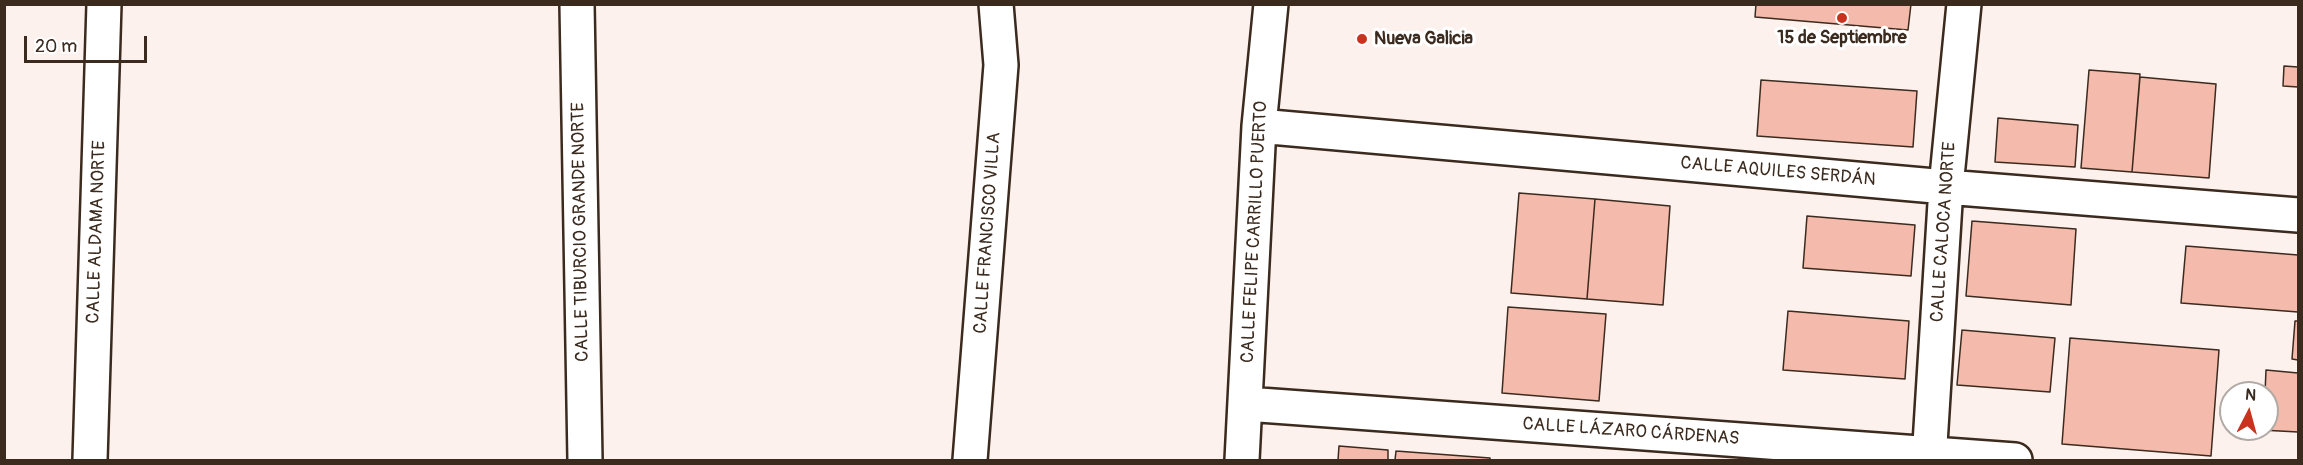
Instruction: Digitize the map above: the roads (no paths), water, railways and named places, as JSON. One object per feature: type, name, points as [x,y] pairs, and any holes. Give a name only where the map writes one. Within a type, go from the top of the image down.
[{"type":"street","name":"CALLE ALDAMA NORTE","points":[[90,460],[104,4]]},
{"type":"street","name":"CALLE TIBURCIO GRANDE NORTE","points":[[578,4],[585,460]]},
{"type":"street","name":"CALLE FRANCISCO VILLA","points":[[970,460],[1000,65],[996,4]]},
{"type":"street","name":"CALLE FELIPE CARRILLO PUERTO","points":[[1242,460],[1259,126],[1270,4]]},
{"type":"street","name":"CALLE CALOCA NORTE","points":[[1929,457],[1946,187],[1964,4]]},
{"type":"street","name":"CALLE AQUILES SERDÁN","points":[[1259,126],[1946,187],[2298,215]]},
{"type":"street","name":"CALLE LÁZARO CÁRDENAS","points":[[1246,404],[1929,457],[2015,460]]},
{"type":"place","name":"15 de Septiembre","points":[[1842,18]]},
{"type":"place","name":"Nueva Galicia","points":[[1362,39]]}]
